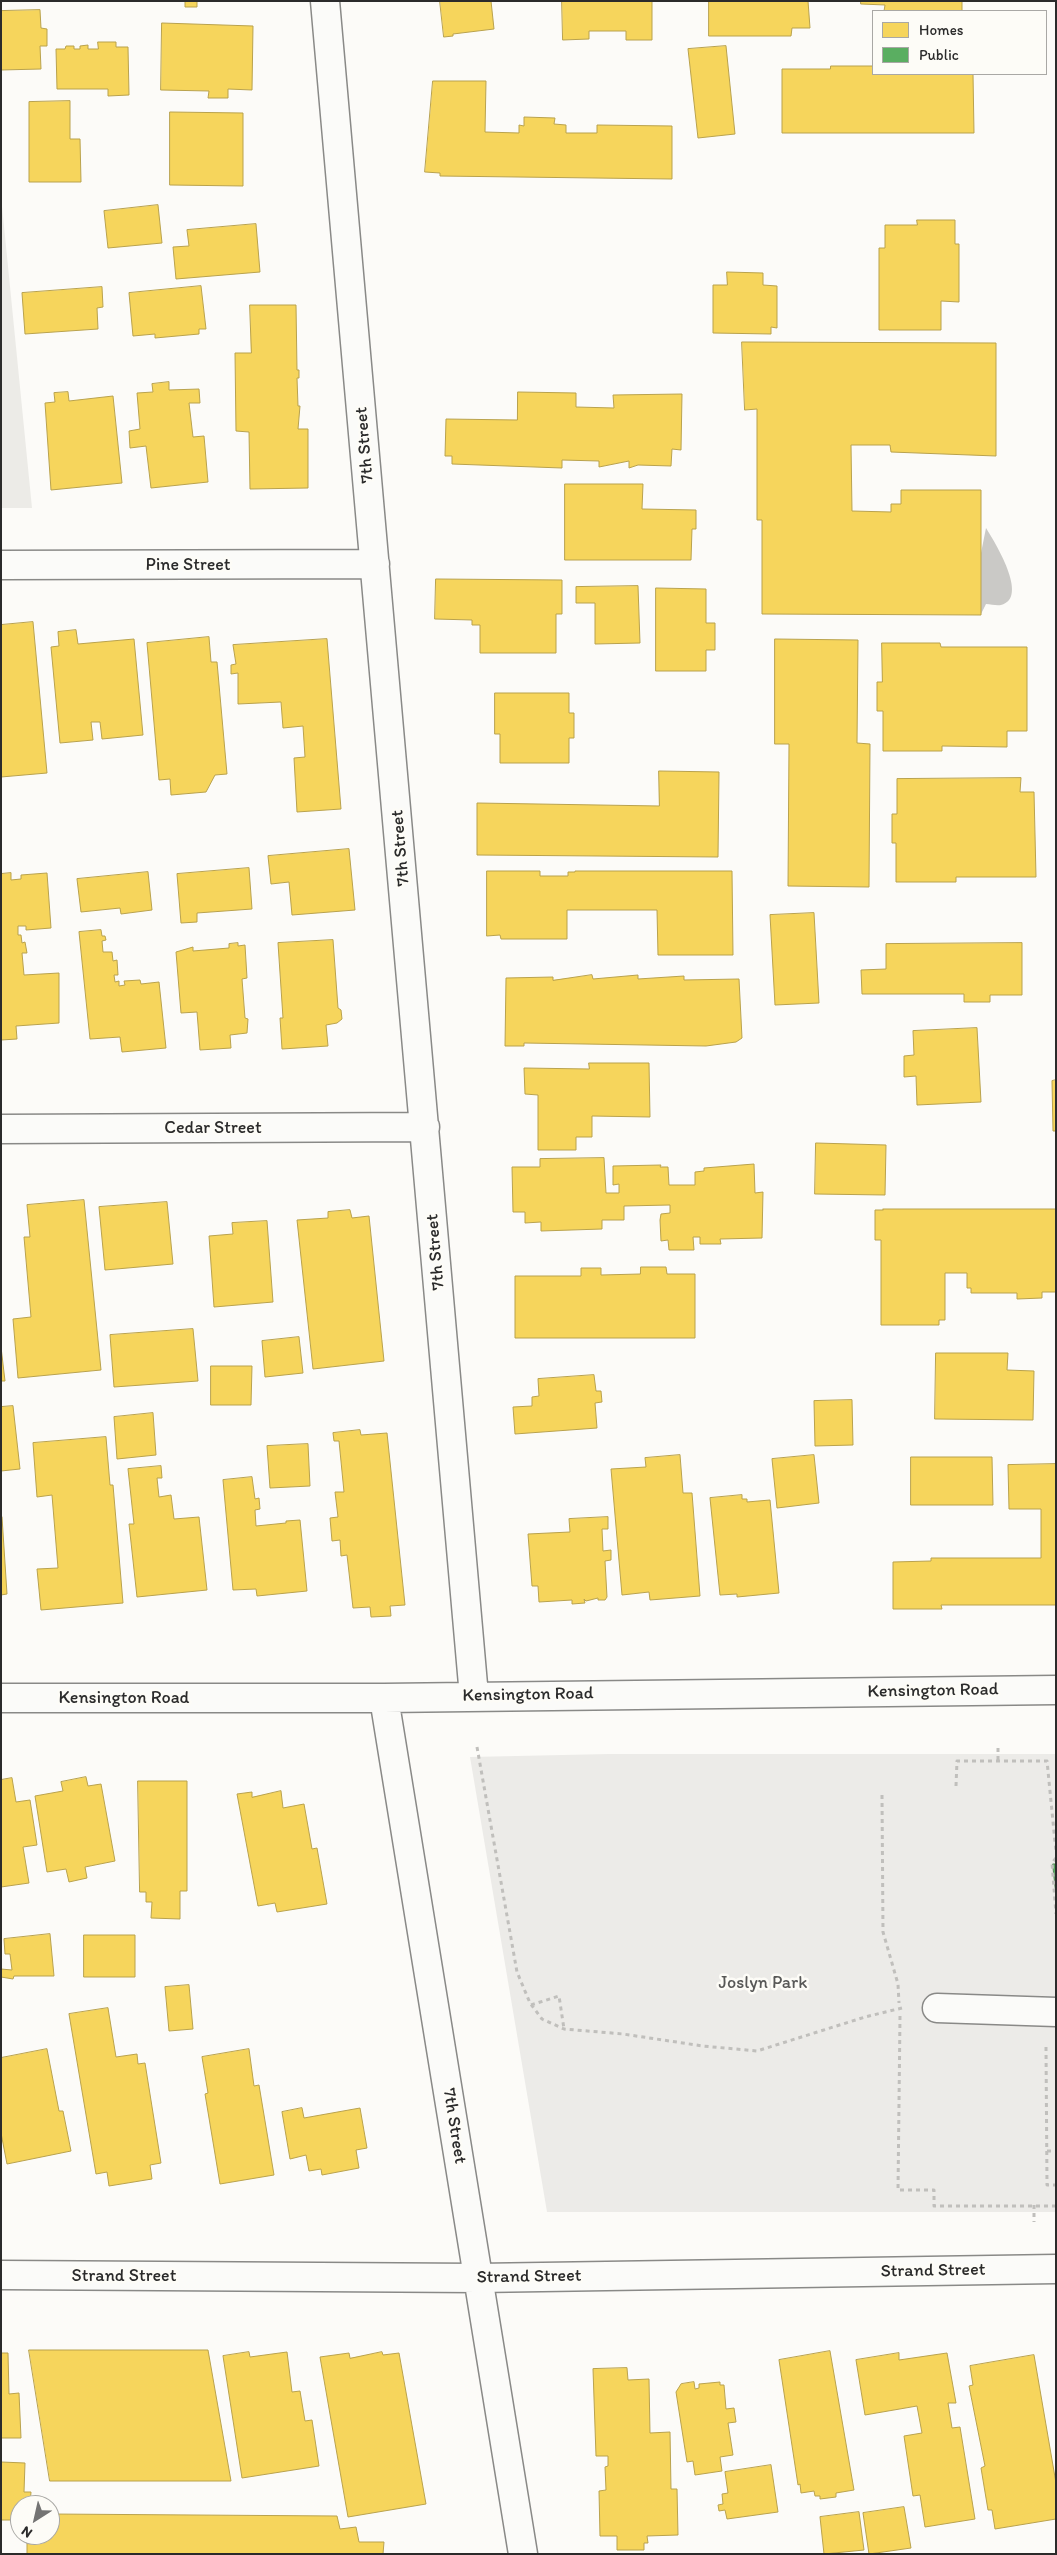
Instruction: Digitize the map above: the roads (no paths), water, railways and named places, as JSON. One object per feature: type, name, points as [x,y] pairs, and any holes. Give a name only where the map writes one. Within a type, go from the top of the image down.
[{"type":"street","name":"7th Street","points":[[325,1],[376,564],[474,1696]]},
{"type":"street","name":"Pine Street","points":[[1,565],[376,564]]},
{"type":"street","name":"Cedar Street","points":[[1,1129],[425,1127]]},
{"type":"street","name":"Kensington Road","points":[[1,1698],[384,1698],[1056,1690]]},
{"type":"street","name":"7th Street","points":[[384,1698],[523,2554]]},
{"type":"street","points":[[937,2008],[1051,2012]]},
{"type":"street","name":"Strand Street","points":[[1,2275],[478,2278],[1056,2269]]},
{"type":"park label","name":"Joslyn Park","points":[[763,1983]]}]
